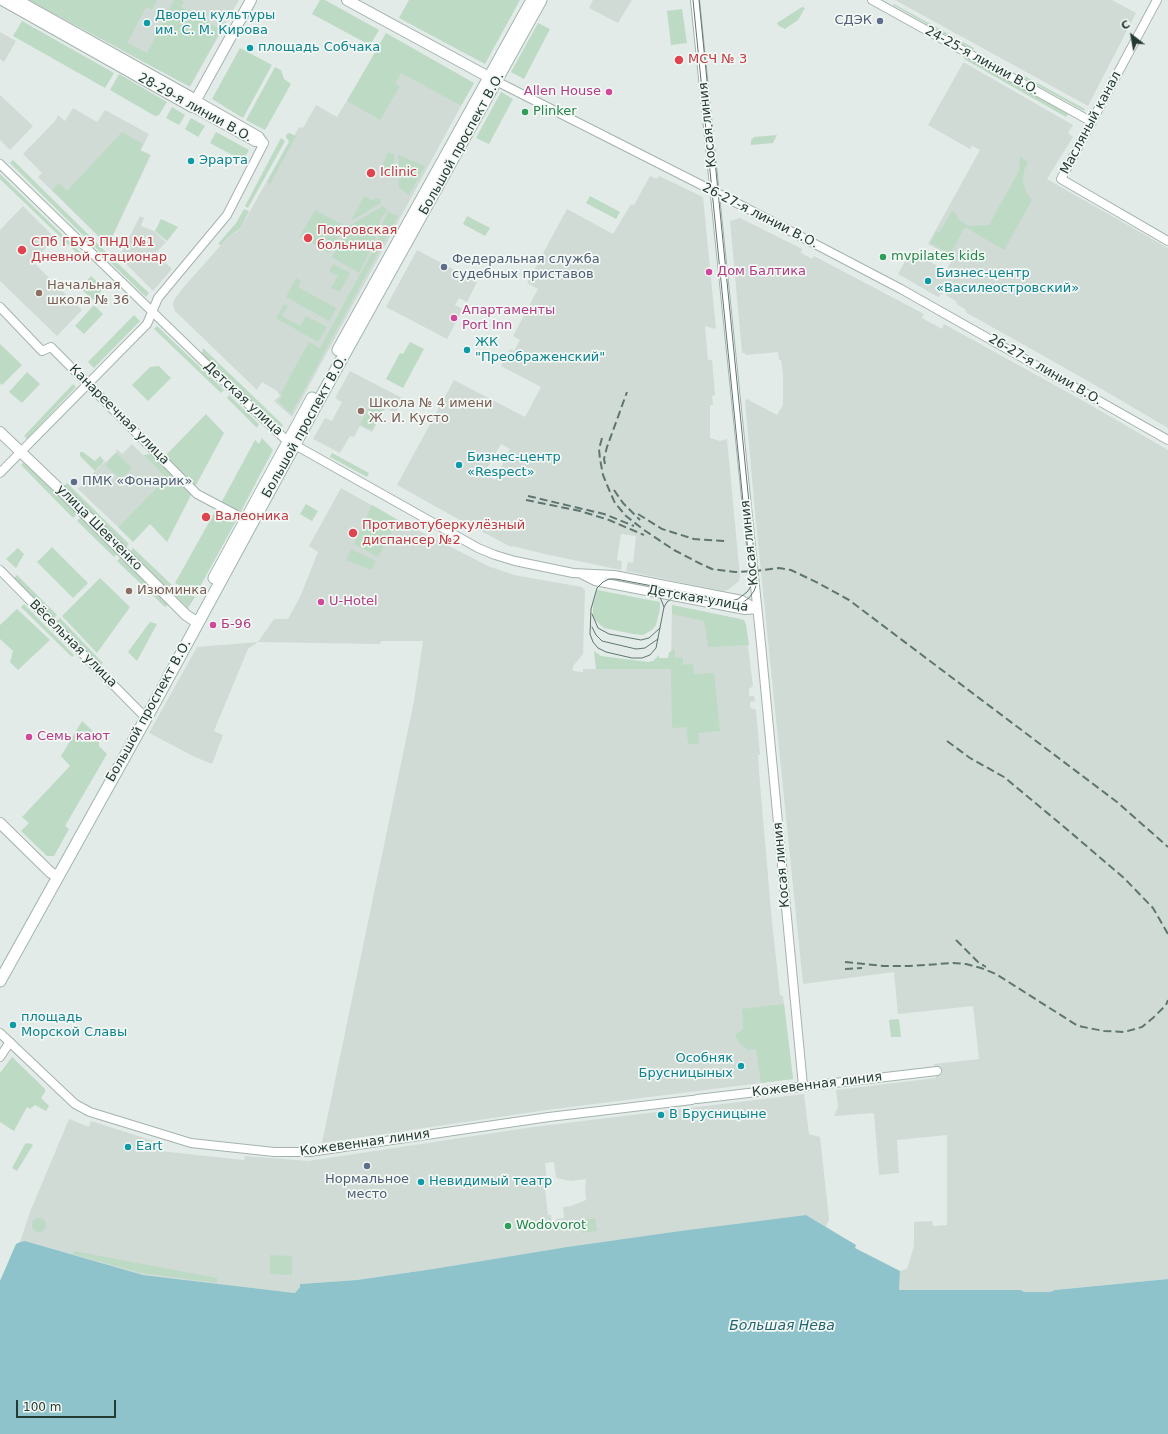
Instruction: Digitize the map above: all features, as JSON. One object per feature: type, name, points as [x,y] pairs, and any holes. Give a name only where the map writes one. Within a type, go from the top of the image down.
[{"type":"main road","name":"Большой проспект В.О.","points":[[0,981],[3,965],[143,716],[293,443],[492,79],[532,0]]},
{"type":"main road","name":"Большой проспект В.О.","points":[[492,79],[541,0]]},
{"type":"main road","name":"Большой проспект В.О.","points":[[195,621],[246,520],[293,443]]},
{"type":"street","name":"28-29-я линии В.О.","points":[[2,0],[194,103],[259,136],[264,143],[227,215],[160,294],[152,312]]},
{"type":"street","name":"28-29-я линии В.О.","points":[[17,0],[194,103]]},
{"type":"street","points":[[194,103],[251,0]]},
{"type":"street","name":"26-27-я линии В.О.","points":[[347,0],[492,79],[715,192],[901,289],[1168,440]]},
{"type":"street","name":"Косая линия","points":[[696,0],[803,1086]]},
{"type":"street","name":"24-25-я линии В.О.","points":[[872,0],[1092,122]]},
{"type":"street","name":"Масляный канал","points":[[1157,0],[1061,179],[1168,241]]},
{"type":"street","name":"Детская улица","points":[[0,164],[264,420],[293,443],[478,548],[495,555],[515,561],[595,577],[614,575],[742,600],[757,609]]},
{"type":"street","name":"Канареечная улица","points":[[0,307],[42,351],[51,347],[197,494],[246,520]]},
{"type":"street","points":[[0,473],[147,324],[152,312]]},
{"type":"street","name":"улица Шевченко","points":[[0,432],[195,621]]},
{"type":"street","name":"Вёсельная улица","points":[[0,570],[143,716]]},
{"type":"street","points":[[0,823],[54,874]]},
{"type":"street","name":"Кожевенная линия","points":[[0,1033],[75,1104],[90,1112],[191,1142],[274,1152],[310,1152],[548,1117],[937,1071]]},
{"type":"street","points":[[0,1057],[10,1042]]},
{"type":"shaded area","points":[[28,0],[239,0],[190,87]]},
{"type":"shaded area","points":[[593,0],[632,0],[618,23],[589,8]]},
{"type":"shaded area","points":[[895,0],[1112,0],[1136,13],[1088,106]]},
{"type":"shaded area","points":[[0,32],[16,41],[4,62],[0,59]]},
{"type":"shaded area","name":"Покровская больница","points":[[373,57],[461,106],[292,417],[274,401],[280,396],[277,391],[262,382],[257,390],[175,311],[173,304],[174,300],[182,289],[229,236],[237,232],[241,227],[286,147],[288,148],[299,127],[303,128],[316,105],[337,117]]},
{"type":"shaded area","points":[[963,63],[1073,125],[1068,133],[1073,137],[1047,179],[1168,248],[1168,428],[967,313],[965,309],[956,304],[957,302],[943,293],[938,297],[898,274],[911,251],[946,271],[953,258],[928,244],[980,150],[972,146],[970,149],[928,125]]},
{"type":"shaded area","points":[[0,95],[33,126],[10,150],[0,140]]},
{"type":"shaded area","points":[[73,108],[97,122],[105,110],[149,134],[141,150],[151,155],[108,246],[38,177],[42,173],[23,154],[55,121],[58,115],[65,121]]},
{"type":"shaded area","points":[[650,176],[657,179],[659,176],[703,197],[716,329],[705,326],[708,360],[712,360],[715,395],[712,396],[713,405],[710,405],[710,438],[720,441],[727,439],[740,576],[739,581],[728,590],[722,591],[626,571],[628,562],[633,563],[636,536],[621,534],[617,560],[622,561],[621,570],[511,547],[397,485],[454,380],[525,417],[541,387],[501,366],[510,349],[514,351],[520,340],[513,336],[538,289],[527,283],[567,209],[613,234],[631,204],[634,205]],"holes":[[[501,444],[510,449],[495,480],[484,474]]]},
{"type":"shaded area","points":[[23,206],[55,238],[33,262],[82,310],[57,336],[0,281],[0,230]]},
{"type":"shaded area","points":[[140,216],[144,218],[141,226],[154,231],[166,242],[156,253],[172,269],[153,291],[119,257]]},
{"type":"shaded area","points":[[740,218],[802,249],[801,253],[812,259],[814,256],[924,314],[922,318],[942,329],[944,324],[1087,403],[1168,450],[1168,1279],[1055,1290],[1050,1292],[1024,1292],[1021,1290],[899,1291],[900,1271],[907,1269],[914,1246],[914,1222],[932,1221],[933,1226],[947,1225],[947,1135],[897,1140],[899,1173],[879,1175],[874,1113],[834,1116],[838,1107],[836,1090],[936,1078],[934,1064],[979,1059],[973,1006],[898,1014],[894,972],[803,984],[756,523],[745,400],[747,399],[777,415],[783,405],[783,373],[778,352],[746,355],[745,353],[742,353],[730,221]]},
{"type":"shaded area","points":[[417,250],[477,282],[467,302],[459,298],[455,305],[463,309],[447,339],[386,307]]},
{"type":"shaded area","name":"Школа № 4 имени Ж. И. Кусто","points":[[350,371],[404,399],[395,413],[386,408],[372,432],[360,426],[354,437],[350,436],[340,453],[313,439],[325,418],[332,421],[342,402],[335,398]]},
{"type":"shaded area","points":[[132,444],[166,478],[118,527],[78,489],[105,461],[106,462],[117,451],[117,449],[122,454]]},
{"type":"shaded area","points":[[341,488],[398,520],[488,566],[514,575],[582,587],[585,591],[583,654],[573,666],[573,671],[583,672],[583,669],[671,669],[672,605],[741,619],[745,622],[753,686],[749,689],[749,696],[754,696],[755,701],[750,702],[750,706],[756,710],[760,755],[758,755],[760,784],[772,922],[780,995],[783,996],[793,1079],[547,1110],[322,1143],[414,701],[423,641],[381,641],[380,644],[258,642],[274,619],[288,619],[300,597],[318,552],[309,546]]},
{"type":"shaded area","points":[[258,642],[248,649],[214,731],[223,735],[212,764],[195,757],[149,733],[197,647]]},
{"type":"shaded area","points":[[804,1094],[809,1134],[820,1137],[829,1219],[826,1227],[806,1215],[680,1231],[357,1280],[300,1284],[300,1287],[295,1293],[143,1275],[25,1241],[20,1242],[30,1212],[69,1119],[89,1127],[91,1121],[160,1143],[160,1151],[244,1160],[245,1156],[308,1161],[533,1127]],"holes":[[[554,1162],[556,1178],[571,1181],[586,1179],[586,1200],[571,1206],[563,1207],[564,1218],[556,1219],[556,1222],[552,1223],[551,1215],[548,1215],[544,1181],[547,1180],[545,1163]]]},
{"type":"green space","points":[[29,0],[157,0],[152,10],[146,7],[127,43],[147,53],[174,0],[181,0],[184,2],[181,7],[221,30],[189,86]]},
{"type":"green space","points":[[320,0],[325,0],[379,30],[372,42],[366,43],[312,14]]},
{"type":"green space","points":[[409,0],[520,0],[485,64],[399,18]]},
{"type":"green space","points":[[894,4],[974,48],[973,50],[893,5]]},
{"type":"green space","points":[[802,7],[805,8],[798,20],[785,29],[779,26],[777,23]]},
{"type":"green space","points":[[682,9],[687,43],[671,45],[667,11]]},
{"type":"green space","points":[[22,21],[114,73],[105,88],[13,36]]},
{"type":"green space","points":[[538,23],[550,29],[524,79],[511,72]]},
{"type":"green space","points":[[386,33],[474,83],[461,106],[401,73],[395,84],[400,86],[380,120],[347,101]]},
{"type":"green space","points":[[240,48],[272,65],[243,118],[212,99]]},
{"type":"green space","points":[[965,56],[1068,114],[1066,117],[964,59]]},
{"type":"green space","points":[[275,67],[281,70],[284,79],[291,84],[265,130],[246,120]]},
{"type":"green space","points":[[1019,73],[1085,109],[1084,111],[1018,75]]},
{"type":"green space","points":[[119,74],[167,102],[159,115],[155,116],[110,90]]},
{"type":"green space","points":[[501,92],[513,99],[489,144],[476,138]]},
{"type":"green space","points":[[172,107],[185,115],[179,125],[166,118]]},
{"type":"green space","points":[[191,118],[205,126],[198,137],[185,129]]},
{"type":"green space","points":[[122,132],[143,144],[140,151],[150,155],[108,245],[52,190],[59,183],[67,191]]},
{"type":"green space","points":[[216,132],[249,150],[243,161],[210,143]]},
{"type":"green space","points":[[289,133],[296,136],[270,184],[267,182],[289,142],[286,135]]},
{"type":"green space","points":[[777,135],[773,143],[751,145],[751,140],[754,137]]},
{"type":"green space","points":[[281,138],[285,141],[248,208],[245,206]]},
{"type":"green space","points":[[388,152],[394,154],[394,179],[380,170]]},
{"type":"green space","points":[[398,155],[425,166],[409,195],[399,188]]},
{"type":"green space","points":[[1021,157],[1028,162],[1024,171],[1023,182],[1026,192],[1032,200],[1004,250],[965,227],[950,254],[930,243],[936,232],[939,233],[952,211],[955,212],[959,220],[969,226],[989,225],[1020,169],[1019,160]]},
{"type":"green space","points":[[13,160],[108,254],[105,257],[10,163]]},
{"type":"green space","points":[[0,174],[80,252],[78,254],[0,179]]},
{"type":"green space","points":[[364,196],[372,200],[379,198],[381,203],[351,221]]},
{"type":"green space","points":[[590,196],[620,212],[616,219],[586,203]]},
{"type":"green space","points":[[383,206],[387,211],[381,218],[374,243],[359,273],[332,257],[349,226]]},
{"type":"green space","points":[[244,209],[249,211],[241,227],[229,236],[221,245],[218,244],[236,223]]},
{"type":"green space","points":[[315,210],[345,226],[329,253],[300,236]]},
{"type":"green space","points":[[388,212],[398,216],[291,414],[278,401],[282,397],[281,393],[309,342],[320,348],[377,243],[384,219]]},
{"type":"green space","points":[[467,216],[490,228],[485,236],[463,224]]},
{"type":"green space","points":[[161,219],[178,227],[167,241],[155,231]]},
{"type":"green space","points":[[112,258],[149,293],[146,297],[109,261]]},
{"type":"green space","points":[[333,264],[350,273],[340,292],[331,288],[338,276],[329,271]]},
{"type":"green space","points":[[91,276],[104,288],[93,300],[80,288]]},
{"type":"green space","points":[[296,278],[301,281],[298,287],[336,308],[329,321],[286,297]]},
{"type":"green space","points":[[284,304],[288,306],[282,316],[300,326],[306,316],[327,327],[318,342],[276,318]]},
{"type":"green space","points":[[94,305],[103,314],[84,334],[75,326]]},
{"type":"green space","points":[[134,315],[140,321],[94,368],[88,362]]},
{"type":"green space","points":[[157,326],[224,390],[221,393],[154,329]]},
{"type":"green space","points":[[410,342],[424,349],[403,388],[386,379],[400,353],[403,354]]},
{"type":"green space","points":[[0,344],[22,365],[2,385],[0,383]]},
{"type":"green space","points":[[203,348],[283,425],[281,429],[206,359],[202,353]]},
{"type":"green space","points":[[159,366],[171,378],[148,401],[132,385],[150,367]]},
{"type":"green space","points":[[27,372],[40,384],[22,403],[9,392]]},
{"type":"green space","points":[[73,384],[76,387],[27,439],[24,436]]},
{"type":"green space","points":[[229,395],[259,424],[257,428],[227,398]]},
{"type":"green space","points":[[374,398],[386,404],[372,430],[360,424]]},
{"type":"green space","points":[[206,414],[224,433],[195,487],[165,456]]},
{"type":"green space","points":[[262,438],[273,450],[240,513],[221,503],[255,440],[259,444]]},
{"type":"green space","points":[[80,452],[83,452],[95,461],[100,456],[104,461],[95,471],[80,456]]},
{"type":"green space","points":[[116,453],[132,468],[121,479],[105,465]]},
{"type":"green space","points":[[332,453],[369,473],[367,477],[330,457]]},
{"type":"green space","points":[[153,454],[192,493],[167,542],[150,524],[133,542],[118,527],[162,482],[166,485],[170,482],[143,455]]},
{"type":"green space","points":[[24,462],[77,514],[73,518],[21,465]]},
{"type":"green space","points":[[67,483],[129,544],[126,547],[64,486]]},
{"type":"green space","points":[[306,504],[318,511],[312,521],[300,514]]},
{"type":"green space","points":[[372,505],[398,520],[378,557],[354,544]]},
{"type":"green space","points":[[217,508],[237,519],[196,594],[175,583]]},
{"type":"green space","points":[[81,517],[118,553],[114,557],[77,521]]},
{"type":"green space","points":[[52,547],[88,583],[73,598],[37,562]]},
{"type":"green space","points":[[18,548],[24,554],[16,568],[6,559]]},
{"type":"green space","points":[[133,548],[172,585],[195,597],[188,608],[130,552]]},
{"type":"green space","points":[[351,549],[376,561],[371,570],[346,560]]},
{"type":"green space","points":[[121,557],[169,604],[165,607],[117,561]]},
{"type":"green space","points":[[17,575],[57,615],[54,618],[14,578]]},
{"type":"green space","points":[[100,578],[130,607],[97,653],[62,616]]},
{"type":"green space","points":[[597,590],[660,602],[656,625],[652,630],[643,635],[604,628],[595,620],[593,615],[593,605]]},
{"type":"green space","points":[[24,604],[74,655],[72,657],[21,607]]},
{"type":"green space","points":[[672,605],[744,620],[749,645],[708,647],[705,625],[703,621],[672,614]]},
{"type":"green space","points":[[17,609],[50,640],[18,670],[10,662],[13,651],[0,639],[0,625]]},
{"type":"green space","points":[[60,618],[103,663],[100,665],[57,621]]},
{"type":"green space","points":[[150,622],[157,624],[137,661],[128,652]]},
{"type":"green space","points":[[671,650],[675,650],[675,658],[683,658],[683,665],[693,664],[694,674],[714,673],[720,731],[698,733],[699,744],[688,743],[686,727],[672,728],[671,669],[596,669],[594,651],[601,656],[648,662],[653,661],[659,655],[659,658],[668,658]]},
{"type":"green space","points":[[82,721],[99,737],[99,746],[107,754],[65,826],[69,829],[54,856],[47,856],[21,831],[29,823],[22,817],[70,766],[61,756]]},
{"type":"green space","points":[[784,1004],[793,1079],[761,1083],[756,1049],[746,1050],[746,1048],[740,1044],[736,1037],[736,1034],[743,1029],[742,1009]]},
{"type":"green space","points":[[899,1019],[901,1037],[891,1037],[889,1020]]},
{"type":"green space","points":[[12,1057],[45,1089],[45,1092],[41,1098],[49,1106],[46,1111],[35,1105],[30,1109],[27,1107],[14,1131],[0,1122],[0,1073]]},
{"type":"green space","points":[[29,1143],[33,1145],[17,1171],[12,1168],[25,1144]]},
{"type":"green space","points":[[36,1218],[42,1218],[46,1222],[46,1228],[42,1232],[36,1232],[32,1228],[32,1222]]},
{"type":"green space","points":[[595,1218],[597,1231],[582,1233],[580,1220]]},
{"type":"green space","points":[[74,1251],[217,1278],[217,1283],[141,1273],[73,1254]]},
{"type":"green space","points":[[270,1255],[292,1256],[292,1275],[270,1274]]},
{"type":"water","name":"Большая Нева","points":[[806,1215],[856,1245],[855,1248],[900,1271],[899,1290],[1021,1290],[1024,1292],[1050,1292],[1055,1290],[1168,1279],[1168,1434],[0,1434],[0,1281],[16,1244],[20,1242],[25,1241],[143,1275],[295,1293],[300,1287],[300,1284],[357,1280],[567,1247]]},
{"type":"tram line","points":[[693,0],[751,582],[750,588],[747,592],[738,599],[731,601],[616,579],[609,579],[603,582],[597,588],[591,609],[590,634],[593,642],[598,648],[606,652],[632,658],[642,658],[650,655],[656,648],[664,607],[672,598],[685,596],[732,606],[739,605],[749,598],[757,583],[699,0]]},
{"type":"tram line","points":[[650,586],[658,592],[664,607]]},
{"type":"tram line","points":[[592,614],[598,628],[609,634],[641,640],[649,638],[660,628]]},
{"type":"tram line","points":[[592,627],[596,635],[602,641],[636,649],[645,648],[658,639]]},
{"type":"railway","points":[[605,464],[604,459],[607,447],[627,392]]},
{"type":"railway","points":[[602,438],[599,449],[603,475],[615,503],[626,516],[644,530],[674,550],[712,569],[735,572],[779,568],[791,570],[849,600],[1117,802],[1168,847]]},
{"type":"railway","points":[[614,490],[623,503],[640,520]]},
{"type":"railway","points":[[528,496],[604,514],[634,526]]},
{"type":"railway","points":[[526,500],[580,511],[609,520],[644,535]]},
{"type":"railway","points":[[638,514],[662,529],[694,539],[725,541]]},
{"type":"railway","points":[[947,741],[970,758],[1004,777],[1124,878],[1153,908],[1168,934]]},
{"type":"railway","points":[[956,940],[978,962],[986,967]]},
{"type":"railway","points":[[845,962],[884,966],[953,963],[966,964],[996,974],[1078,1026],[1104,1031],[1124,1032],[1142,1027],[1166,1005],[1168,1000]]},
{"type":"railway","points":[[845,969],[862,968]]},
{"type":"place","name":"СДЭК","points":[[880,21]]},
{"type":"place","name":"Дворец культуры им. С. М. Кирова","points":[[147,23]]},
{"type":"place","name":"площадь Собчака","points":[[250,48]]},
{"type":"place","name":"МСЧ № 3","points":[[679,60]]},
{"type":"place","name":"Allen House","points":[[609,92]]},
{"type":"place","name":"Plinker","points":[[525,112]]},
{"type":"place","name":"Эрарта","points":[[191,161]]},
{"type":"place","name":"Iclinic","points":[[371,173]]},
{"type":"place","name":"Покровская больница","points":[[308,238]]},
{"type":"place","name":"СПб ГБУЗ ПНД №1 Дневной стационар","points":[[22,250]]},
{"type":"place","name":"mvpilates kids","points":[[883,257]]},
{"type":"place","name":"Федеральная служба судебных приставов","points":[[444,267]]},
{"type":"place","name":"Дом Балтика","points":[[709,272]]},
{"type":"place","name":"Бизнес-центр «Василеостровский»","points":[[928,281]]},
{"type":"place","name":"Начальная школа № 36","points":[[39,293]]},
{"type":"place","name":"Апартаменты Port Inn","points":[[454,318]]},
{"type":"place","name":"ЖК \"Преображенский\"","points":[[467,350]]},
{"type":"place","name":"Школа № 4 имени Ж. И. Кусто","points":[[361,411]]},
{"type":"place","name":"Бизнес-центр «Respect»","points":[[459,465]]},
{"type":"place","name":"ПМК «Фонарик»","points":[[74,482]]},
{"type":"place","name":"Валеоника","points":[[206,517]]},
{"type":"place","name":"Противотуберкулёзный диспансер №2","points":[[353,533]]},
{"type":"place","name":"Изюминка","points":[[129,591]]},
{"type":"place","name":"U-Hotel","points":[[321,602]]},
{"type":"place","name":"Б-96","points":[[213,625]]},
{"type":"place","name":"Семь кают","points":[[29,737]]},
{"type":"place","name":"площадь Морской Славы","points":[[13,1025]]},
{"type":"place","name":"Особняк Брусницыных","points":[[741,1066]]},
{"type":"place","name":"В Брусницыне","points":[[661,1115]]},
{"type":"place","name":"Eart","points":[[128,1147]]},
{"type":"place","name":"Нормальное место","points":[[367,1166]]},
{"type":"place","name":"Невидимый театр","points":[[421,1182]]},
{"type":"place","name":"Wodovorot","points":[[508,1226]]}]
